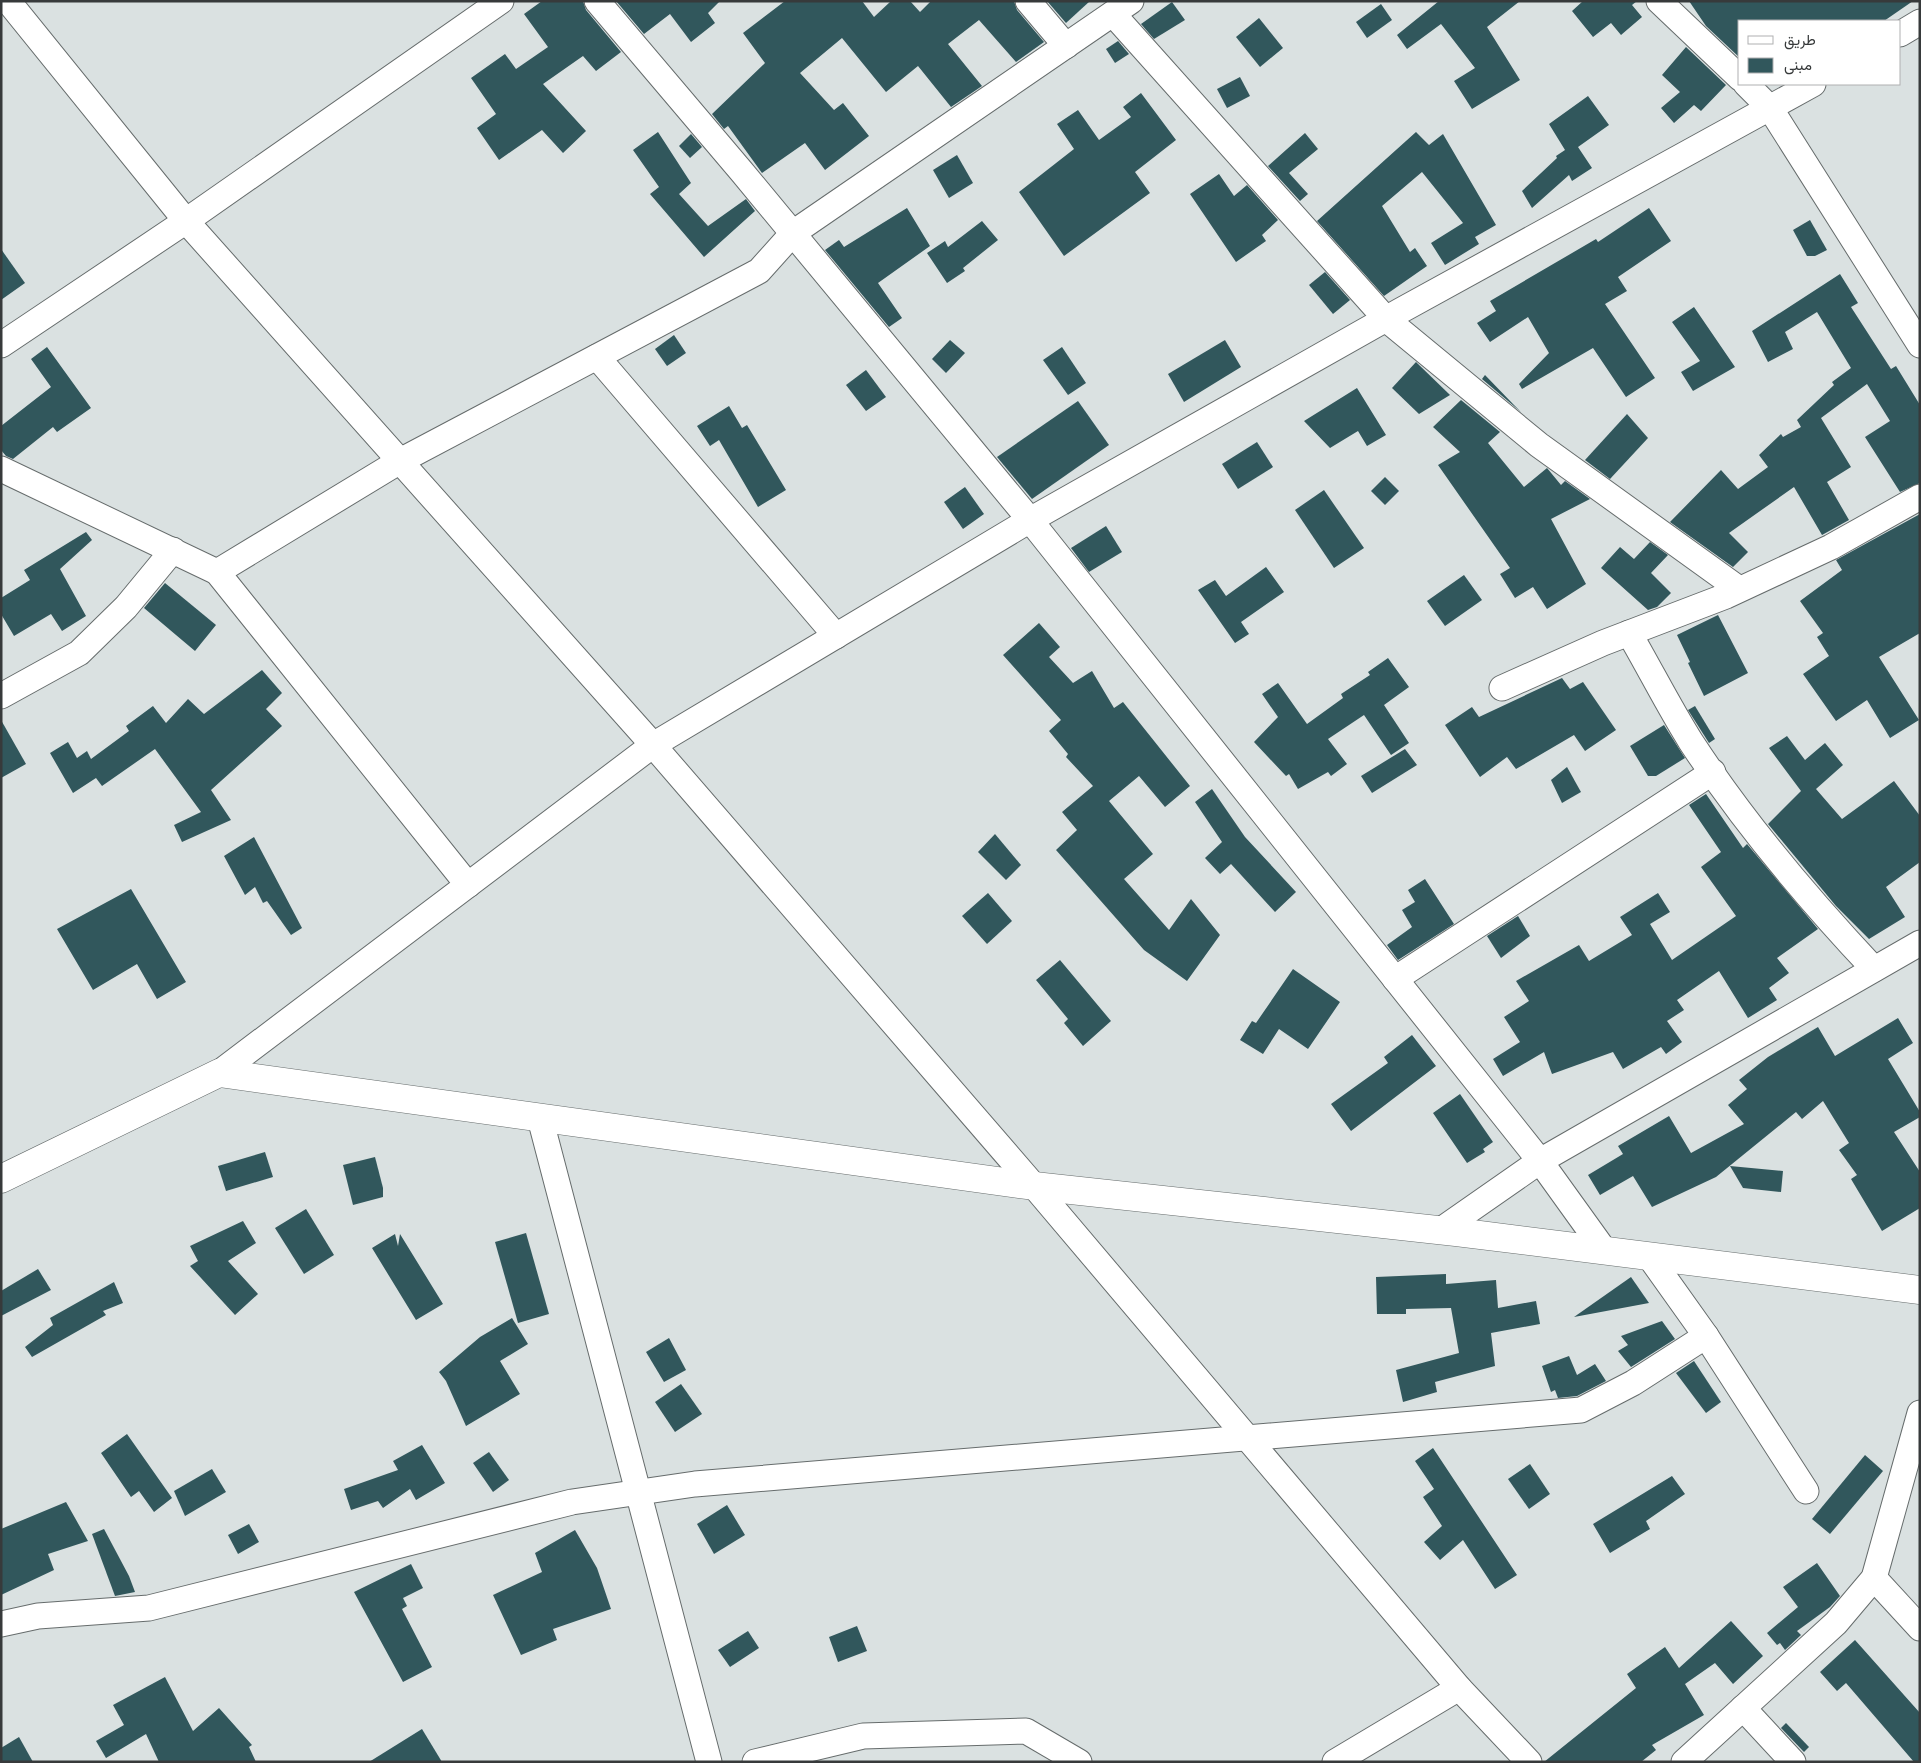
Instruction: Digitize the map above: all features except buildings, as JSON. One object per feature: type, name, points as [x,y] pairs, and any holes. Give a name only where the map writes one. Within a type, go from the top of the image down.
[{"type":"street","points":[[8,1],[186,221],[652,746],[1034,1186],[1459,1688],[1529,1762]]},
{"type":"street","points":[[1,344],[186,221],[501,1]]},
{"type":"street","points":[[597,1],[793,233],[1030,520],[1540,1161],[1604,1250]]},
{"type":"street","points":[[1028,1],[1066,46]]},
{"type":"street","points":[[1659,1],[1738,76]]},
{"type":"street","points":[[217,572],[400,461],[760,271],[793,233],[1122,7],[1386,319],[1539,445],[1739,590]]},
{"type":"street","points":[[1901,33],[1920,22]]},
{"type":"street","points":[[1747,85],[1770,108],[1920,346]]},
{"type":"street","points":[[1,1179],[219,1073],[652,746],[1030,520],[1386,319],[1811,85]]},
{"type":"street","points":[[597,357],[836,636]]},
{"type":"street","points":[[1,469],[217,572],[468,884]]},
{"type":"street","points":[[1502,688],[1630,633],[1739,590],[1831,547],[1920,497]]},
{"type":"street","points":[[1,696],[79,652],[126,607],[173,550]]},
{"type":"street","points":[[1630,633],[1691,741],[1713,772],[1817,909],[1874,969]]},
{"type":"street","points":[[1395,980],[1713,772]]},
{"type":"street","points":[[1441,1230],[1540,1161],[1920,943]]},
{"type":"street","points":[[219,1073],[1034,1186],[1441,1230],[1920,1290]]},
{"type":"street","points":[[540,1118],[709,1762]]},
{"type":"street","points":[[1648,1256],[1706,1336],[1806,1492]]},
{"type":"street","points":[[1,1624],[38,1616],[149,1608],[572,1502],[695,1484],[1581,1410],[1633,1383],[1706,1336]]},
{"type":"street","points":[[1684,1762],[1836,1623],[1874,1578],[1908,1498],[1920,1413]]},
{"type":"street","points":[[1874,1578],[1920,1628]]},
{"type":"street","points":[[1335,1762],[1459,1688]]},
{"type":"street","points":[[1743,1708],[1792,1762]]},
{"type":"street","points":[[755,1762],[863,1736],[1026,1731],[1079,1762]]}]
